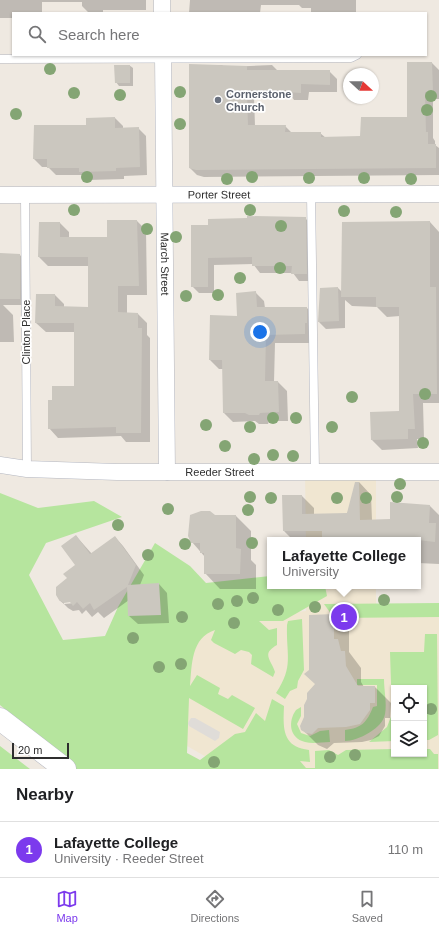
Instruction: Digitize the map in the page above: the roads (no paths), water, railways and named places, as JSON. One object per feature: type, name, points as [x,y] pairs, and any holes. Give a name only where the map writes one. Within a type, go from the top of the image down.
[{"type":"main road","points":[[0,719],[64,769]]},
{"type":"street","points":[[162,0],[162,12]]},
{"type":"street","name":"March Street","points":[[163,57],[167,472]]},
{"type":"street","name":"Porter Street","points":[[0,195],[439,194]]},
{"type":"street","name":"Reeder Street","points":[[0,465],[27,469],[167,472],[439,472]]},
{"type":"lane","points":[[0,59],[163,57],[351,58],[355,56]]},
{"type":"lane","points":[[311,194],[315,472]]},
{"type":"lane","name":"Clinton Place","points":[[25,195],[27,469]]},
{"type":"place","name":"Cornerstone Church","points":[[218,100]]},
{"type":"place","name":"Lafayette College","points":[[344,617]]}]
